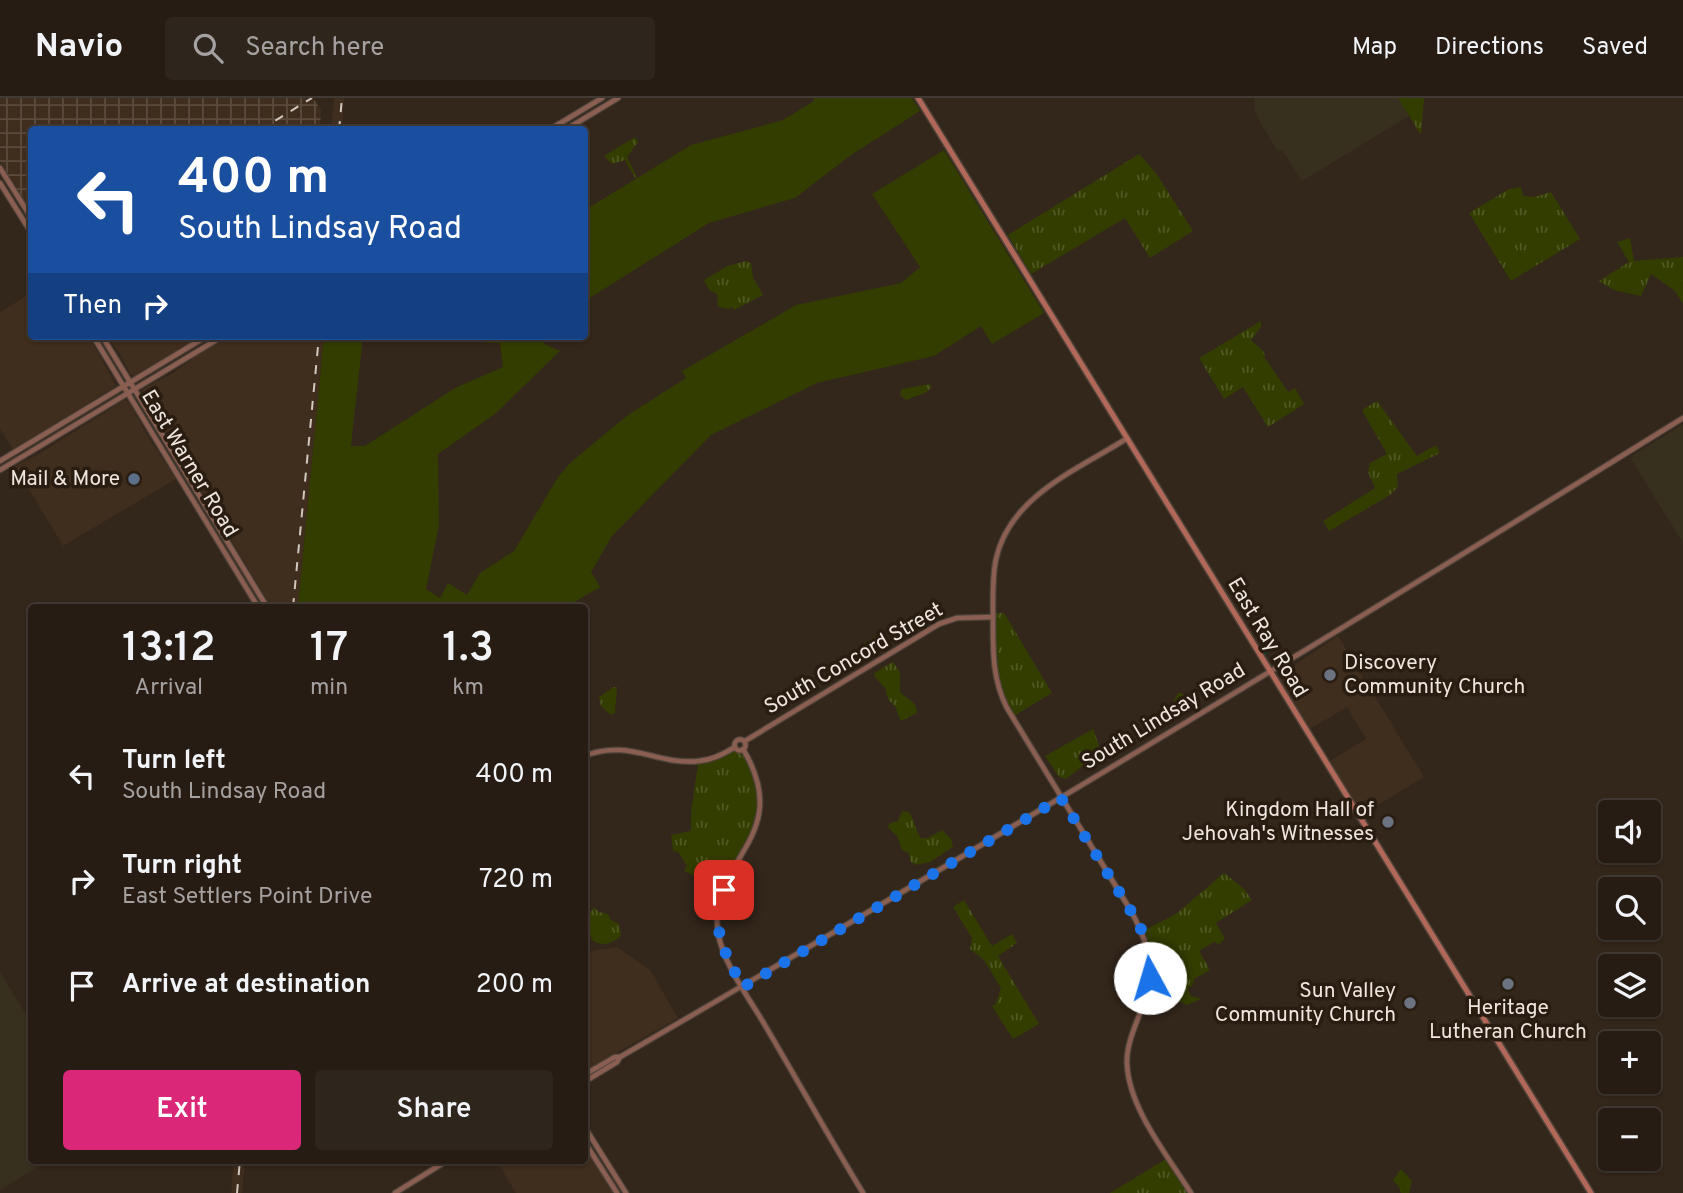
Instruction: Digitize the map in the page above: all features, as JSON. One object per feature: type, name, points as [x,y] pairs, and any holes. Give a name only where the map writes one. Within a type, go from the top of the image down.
[{"type":"main road","points":[[556,126],[602,98]]},
{"type":"main road","points":[[572,126],[618,98]]},
{"type":"main road","name":"East Ray Road","points":[[918,98],[1591,1193]]},
{"type":"main road","points":[[0,168],[28,213]]},
{"type":"main road","points":[[0,183],[28,228]]},
{"type":"main road","name":"East Warner Road","points":[[95,340],[256,604]]},
{"type":"main road","name":"East Warner Road","points":[[105,340],[265,604]]},
{"type":"main road","points":[[0,461],[200,340]]},
{"type":"main road","points":[[0,470],[216,340]]},
{"type":"main road","name":"South Lindsay Road","points":[[588,1073],[743,987],[1061,798],[1683,418]]},
{"type":"main road","points":[[47,433],[50,440]]},
{"type":"main road","points":[[1126,439],[1041,492],[1017,514],[1005,533],[996,558],[993,662],[1000,694],[1131,911],[1150,953],[1148,993],[1127,1052],[1128,1075],[1136,1102],[1191,1193]]},
{"type":"main road","points":[[176,473],[183,468]]},
{"type":"main road","points":[[202,516],[208,516],[224,537]]},
{"type":"main road","points":[[234,568],[241,564]]},
{"type":"main road","name":"South Concord Street","points":[[735,747],[738,739],[745,741],[939,624],[957,618],[993,617]]},
{"type":"main road","points":[[745,741],[743,749],[757,776],[761,798],[760,812],[754,833],[724,890],[717,920],[721,946],[861,1192]]},
{"type":"main road","points":[[588,755],[607,749],[620,749],[683,761],[700,761],[717,757],[735,747],[743,749]]},
{"type":"main road","name":"South Lindsay Road","points":[[588,1080],[617,1062],[620,1057]]},
{"type":"main road","points":[[588,1133],[625,1193]]},
{"type":"main road","points":[[588,1147],[617,1193]]},
{"type":"main road","points":[[395,1193],[442,1164]]},
{"type":"main road","points":[[611,1184],[617,1180]]},
{"type":"shaded area","points":[[0,98],[313,98],[321,110],[320,126],[28,126],[28,208],[0,161]]},
{"type":"shaded area","points":[[334,98],[344,98],[342,126],[331,126]]},
{"type":"shaded area","points":[[1254,98],[1398,98],[1409,116],[1302,181],[1282,150],[1277,150],[1261,124],[1255,111]]},
{"type":"shaded area","points":[[28,295],[28,340],[91,340],[116,386],[13,450],[0,429],[0,312]]},
{"type":"shaded area","points":[[109,340],[194,340],[134,376],[130,374],[121,355]]},
{"type":"shaded area","points":[[225,340],[324,340],[298,604],[269,604],[142,393],[144,388],[173,373],[197,355]]},
{"type":"shaded area","points":[[124,400],[129,402],[176,479],[63,546],[15,466],[39,454]]},
{"type":"shaded area","points":[[1683,424],[1683,543],[1631,459]]},
{"type":"shaded area","points":[[1338,636],[1424,777],[1363,814],[1330,761],[1366,739],[1347,707],[1310,729],[1279,677],[1280,672]]},
{"type":"shaded area","points":[[617,947],[650,970],[678,1018],[588,1069],[588,952]]},
{"type":"shaded area","points":[[0,972],[28,1018],[28,1164],[42,1164],[0,1190]]},
{"type":"shaded area","points":[[588,1151],[613,1193],[516,1193],[498,1164],[588,1164]]},
{"type":"shaded area","points":[[234,1164],[245,1164],[242,1193],[231,1193]]},
{"type":"green space","points":[[814,98],[912,98],[920,111],[851,155],[795,198],[709,223],[588,299],[588,208],[691,145],[783,120],[814,101]]},
{"type":"green space","points":[[1398,98],[1424,98],[1421,135]]},
{"type":"green space","points":[[635,137],[638,142],[627,157],[637,177],[635,178],[625,160],[612,164],[604,156]]},
{"type":"green space","points":[[944,150],[1044,313],[992,344],[981,326],[934,356],[817,383],[711,435],[612,536],[591,572],[600,587],[571,604],[298,604],[324,340],[363,340],[351,446],[365,446],[455,388],[503,367],[500,343],[475,340],[546,340],[544,344],[560,351],[495,414],[438,454],[439,525],[426,589],[440,598],[448,583],[467,595],[480,573],[514,551],[558,477],[571,462],[628,415],[686,378],[682,371],[796,305],[901,283],[920,267],[872,194]]},
{"type":"green space","points":[[1139,154],[1156,173],[1193,231],[1150,258],[1125,218],[1031,274],[1008,235]]},
{"type":"green space","points":[[1521,187],[1523,196],[1534,197],[1551,192],[1580,239],[1511,281],[1469,213],[1509,189]]},
{"type":"green space","points":[[1630,238],[1634,261],[1683,257],[1683,304],[1675,291],[1651,274],[1641,296],[1614,290],[1599,281],[1629,262],[1617,242]]},
{"type":"green space","points":[[746,261],[751,263],[753,277],[763,295],[734,310],[732,307],[718,307],[717,294],[709,290],[704,280],[728,266]]},
{"type":"green space","points":[[1261,321],[1261,327],[1251,340],[1264,352],[1265,358],[1288,392],[1295,388],[1304,404],[1268,427],[1243,387],[1224,399],[1199,358]]},
{"type":"green space","points":[[930,384],[932,387],[925,393],[906,400],[900,395],[901,389]]},
{"type":"green space","points":[[1377,401],[1417,456],[1436,445],[1440,453],[1397,474],[1398,487],[1390,495],[1329,531],[1323,521],[1375,488],[1368,472],[1370,463],[1387,454],[1362,410]]},
{"type":"green space","points":[[996,613],[1004,613],[1052,693],[1014,716],[1000,678]]},
{"type":"green space","points":[[879,634],[887,646],[872,656],[864,643]]},
{"type":"green space","points":[[893,662],[900,672],[900,692],[917,709],[917,713],[901,721],[885,688],[874,673]]},
{"type":"green space","points":[[617,687],[615,713],[611,715],[601,706],[599,697]]},
{"type":"green space","points":[[1178,693],[1182,693],[1190,705],[1175,716],[1170,716],[1168,711]]},
{"type":"green space","points":[[1093,729],[1103,757],[1085,764],[1066,779],[1059,777],[1045,756]]},
{"type":"green space","points":[[734,751],[742,752],[752,770],[758,805],[748,839],[722,889],[684,871],[687,866],[679,853],[673,850],[671,835],[691,831],[698,764],[717,760]]},
{"type":"green space","points":[[902,811],[909,812],[921,838],[928,838],[942,830],[951,839],[953,847],[930,862],[916,865],[910,861],[909,853],[902,850],[897,836],[888,827],[890,823],[898,821]]},
{"type":"green space","points":[[1224,873],[1244,889],[1252,900],[1216,923],[1225,939],[1199,951],[1210,970],[1194,979],[1193,985],[1188,989],[1191,996],[1201,999],[1187,1005],[1152,990],[1152,954],[1145,930],[1176,914]]},
{"type":"green space","points":[[964,900],[992,946],[1012,934],[1017,943],[998,956],[1039,1024],[1013,1039],[992,1006],[996,1004],[1001,988],[984,960],[970,949],[972,938],[953,907]]},
{"type":"green space","points":[[594,907],[599,912],[608,914],[611,920],[619,924],[621,936],[607,944],[592,940],[588,917]]},
{"type":"green space","points":[[1166,1159],[1187,1193],[1110,1193]]},
{"type":"green space","points":[[1401,1169],[1412,1181],[1409,1193],[1401,1193],[1393,1180]]},
{"type":"railway","points":[[266,126],[312,98]]},
{"type":"railway","points":[[339,126],[342,98]]},
{"type":"railway","points":[[293,604],[319,340]]},
{"type":"railway","points":[[237,1193],[240,1164]]},
{"type":"place","name":"Mail & More","points":[[134,479]]},
{"type":"place","name":"Discovery Community Church","points":[[1330,675]]},
{"type":"place","name":"Kingdom Hall of Jehovah's Witnesses","points":[[1388,822]]},
{"type":"place","name":"Heritage Lutheran Church","points":[[1508,984]]},
{"type":"place","name":"Sun Valley Community Church","points":[[1410,1003]]},
{"type":"route","points":[[724,890],[717,920],[719,938],[726,958],[743,987],[1061,798],[1139,924],[1150,953],[1150,978]]}]
